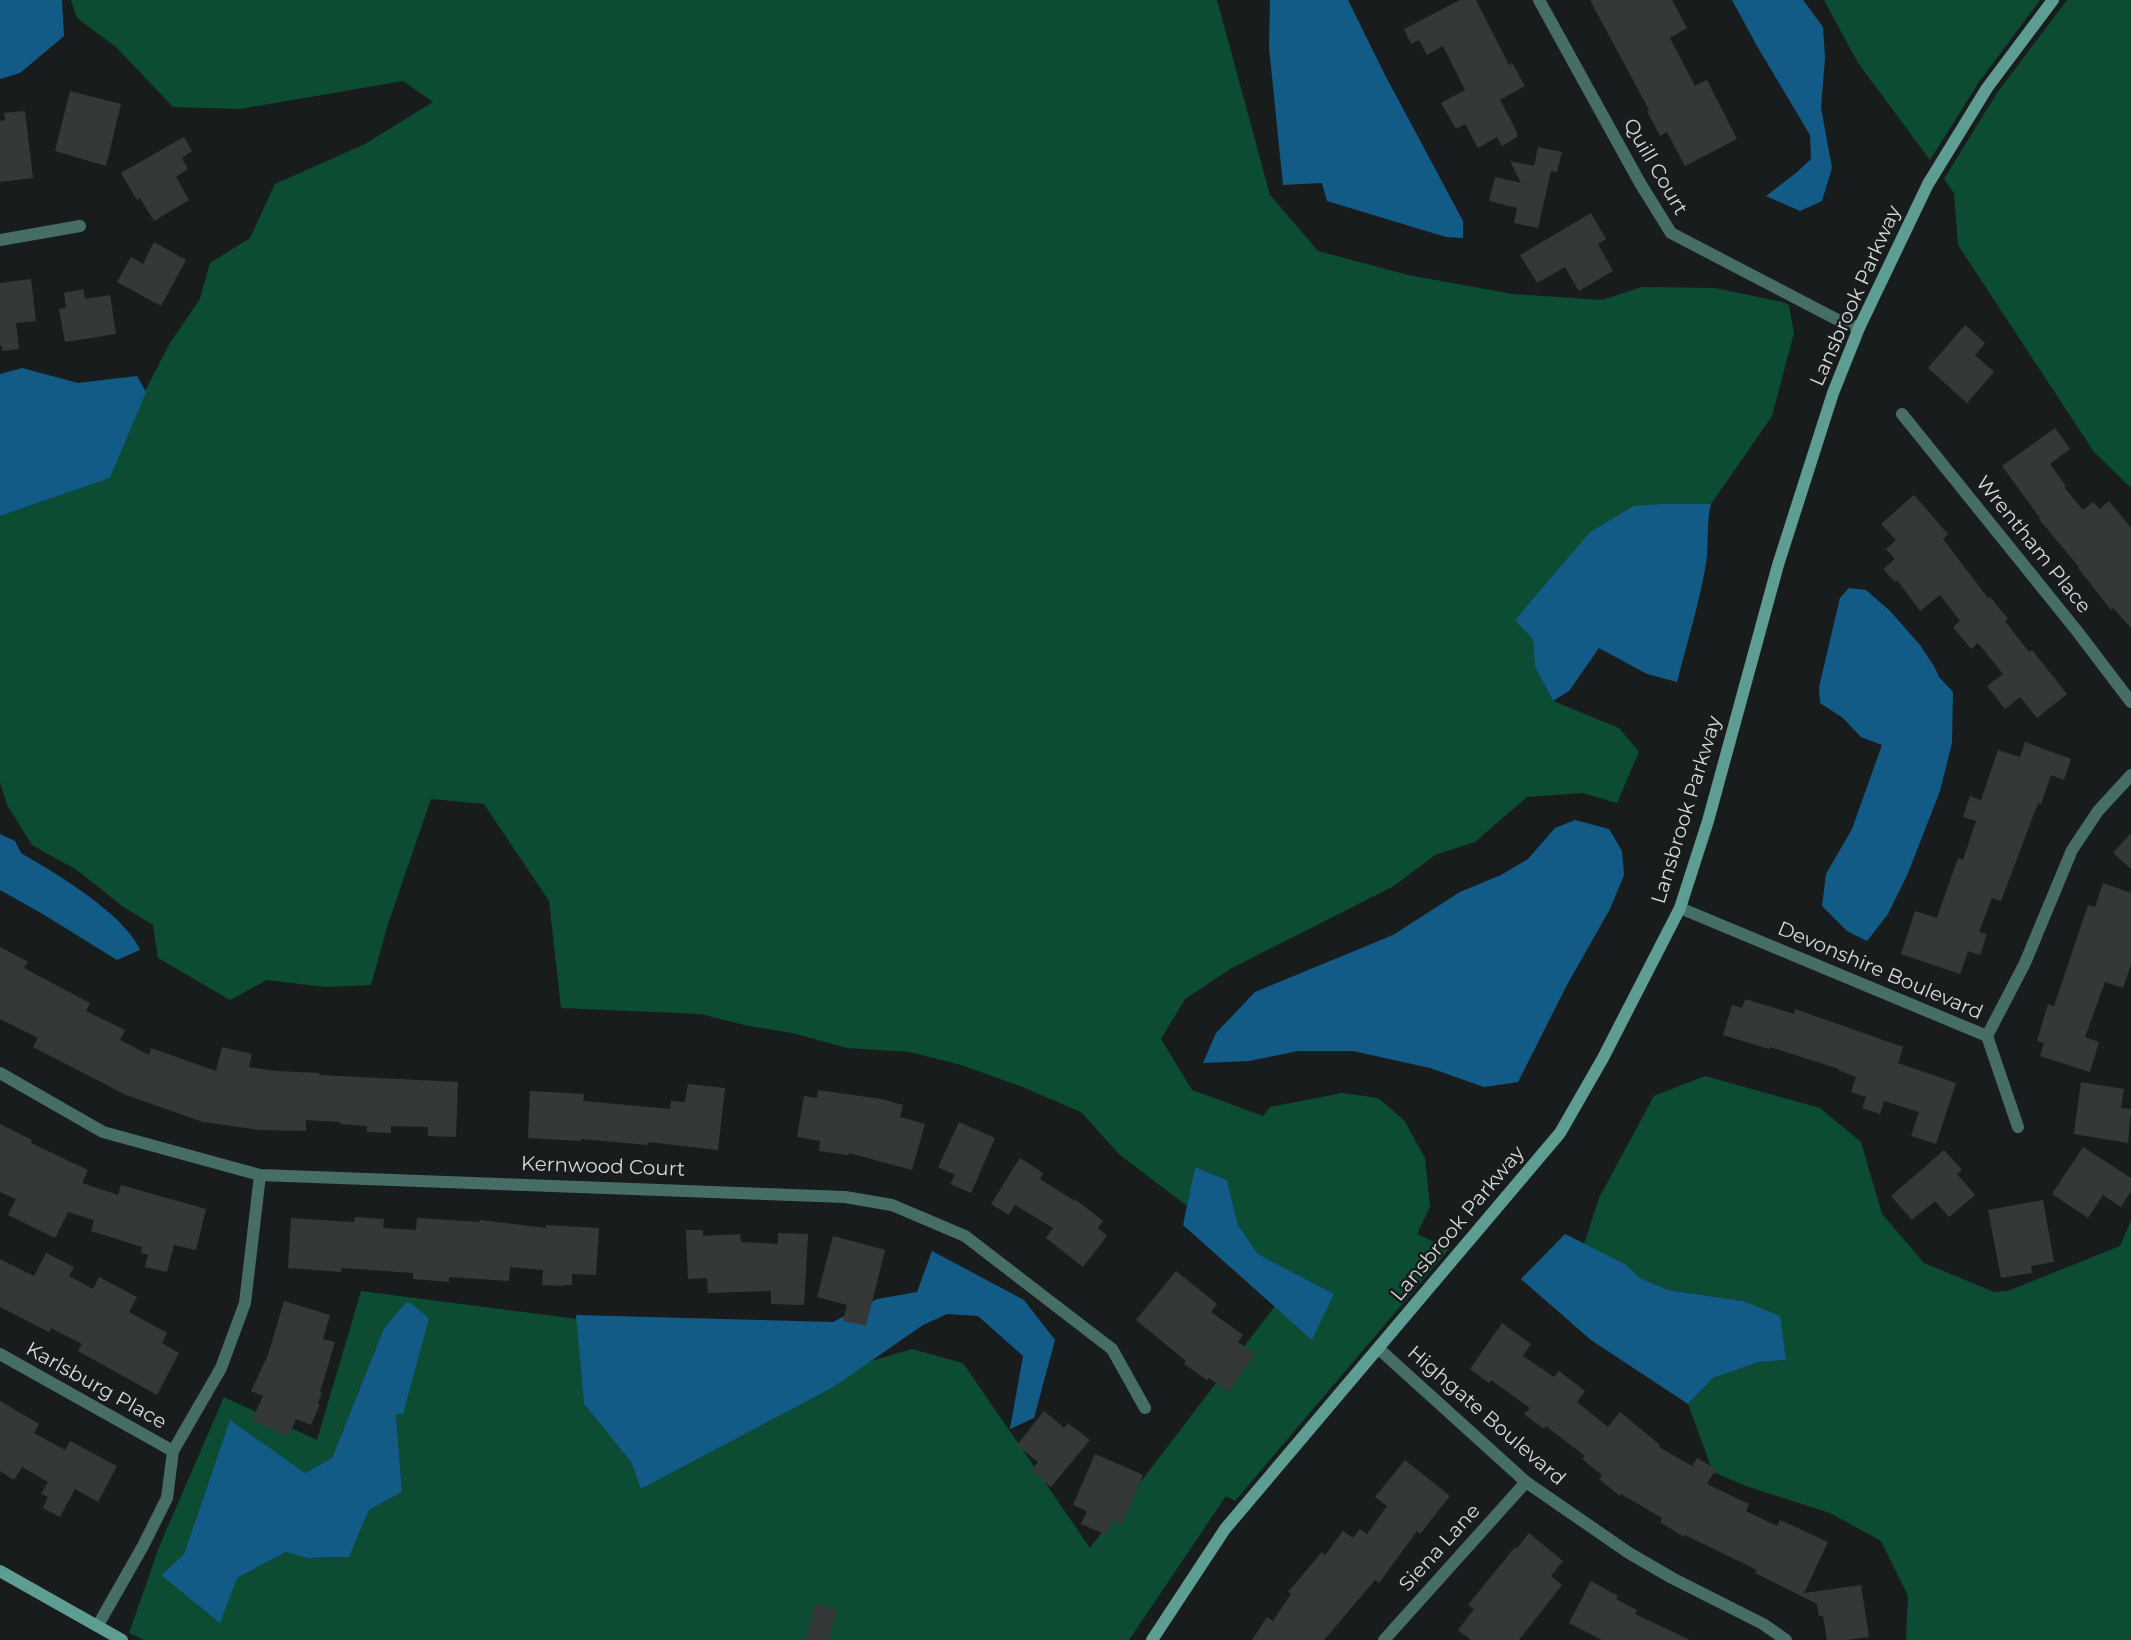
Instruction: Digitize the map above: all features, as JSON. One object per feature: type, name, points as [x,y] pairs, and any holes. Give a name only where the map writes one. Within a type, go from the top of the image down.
[{"type":"street","name":"Quill Court","points":[[1539,0],[1640,183],[1671,233],[1836,319],[1859,328]]},
{"type":"street","name":"Lansbrook Parkway","points":[[1152,1640],[1225,1529],[1560,1134],[1603,1058],[1680,908],[1708,821],[1778,565],[1833,393],[1859,328],[1928,184],[1987,88],[2053,0]]},
{"type":"street","points":[[0,240],[80,226]]},
{"type":"street","name":"Wrentham Place","points":[[1902,414],[2077,631],[2131,702]]},
{"type":"street","name":"Devonshire Boulevard","points":[[1680,908],[1987,1036],[2025,963],[2072,850],[2098,811],[2131,775]]},
{"type":"street","points":[[1987,1036],[2018,1127]]},
{"type":"street","name":"Kernwood Court","points":[[0,1073],[103,1132],[260,1175],[845,1197],[892,1205],[965,1236],[1112,1349],[1145,1408]]},
{"type":"street","points":[[98,1625],[143,1546],[167,1498],[172,1451],[221,1368],[244,1303],[260,1175]]},
{"type":"street","name":"Highgate Boulevard","points":[[1379,1349],[1526,1482],[1629,1552],[1672,1578],[1763,1624],[1786,1640]]},
{"type":"street","name":"Karlsburg Place","points":[[0,1354],[172,1451]]},
{"type":"street","name":"Siena Lane","points":[[1384,1640],[1526,1482]]},
{"type":"street","points":[[0,1571],[122,1640]]},
{"type":"green space","points":[[71,0],[1217,0],[1270,195],[1318,251],[1408,275],[1513,294],[1602,300],[1642,287],[1715,288],[1789,305],[1794,333],[1772,416],[1711,504],[1633,506],[1590,532],[1533,639],[1535,667],[1553,701],[1619,728],[1639,752],[1617,803],[1583,793],[1527,797],[1475,842],[1435,855],[1394,886],[1230,969],[1185,999],[1161,1039],[1192,1090],[1263,1116],[1270,1107],[1342,1093],[1378,1098],[1404,1120],[1425,1158],[1430,1207],[1417,1234],[1449,1249],[1235,1501],[1226,1496],[1129,1640],[144,1640],[129,1633],[159,1547],[224,1397],[317,1440],[361,1291],[577,1319],[584,1404],[631,1462],[641,1489],[832,1388],[868,1362],[912,1349],[963,1363],[1090,1548],[1275,1306],[1312,1339],[1334,1294],[1258,1254],[1238,1225],[1227,1180],[1195,1167],[1187,1206],[1120,1155],[1081,1112],[1020,1086],[961,1065],[910,1052],[847,1048],[792,1033],[744,1025],[701,1014],[561,1008],[549,901],[484,804],[431,799],[388,924],[371,985],[325,987],[267,980],[230,1000],[158,958],[153,925],[122,906],[77,870],[32,845],[7,805],[0,782],[0,516],[110,478],[145,391],[170,343],[200,299],[210,263],[250,238],[275,184],[365,144],[433,102],[403,81],[240,109],[173,107],[116,47],[77,18]],"holes":[[[406,1302],[403,1414],[396,1413],[402,1492],[369,1510],[349,1557],[307,1558],[286,1552],[237,1578],[161,1575],[184,1554],[230,1421],[305,1473],[332,1458],[384,1328]]]},
{"type":"green space","points":[[1824,0],[2040,0],[1979,82],[1930,160],[1858,63]]},
{"type":"green space","points":[[2067,0],[2131,0],[2131,488],[2094,452],[1958,245],[1954,193],[1944,179],[1997,93]]},
{"type":"green space","points":[[1705,1076],[1820,1108],[1861,1142],[1882,1214],[1924,1263],[1994,1292],[2008,1291],[2120,1246],[2131,1221],[2131,1640],[1906,1640],[1908,1596],[1881,1541],[1830,1513],[1746,1486],[1713,1472],[1688,1404],[1713,1378],[1759,1362],[1786,1360],[1743,1301],[1668,1290],[1640,1278],[1625,1264],[1584,1244],[1599,1198],[1654,1096]]},
{"type":"water","points":[[0,0],[62,0],[64,36],[20,73],[0,79]]},
{"type":"water","points":[[1270,0],[1348,0],[1463,221],[1463,238],[1446,237],[1327,201],[1322,183],[1283,185],[1269,47]]},
{"type":"water","points":[[1732,0],[1803,0],[1823,27],[1825,58],[1821,108],[1832,168],[1822,201],[1800,211],[1766,196],[1811,159],[1810,135]]},
{"type":"water","points":[[22,368],[78,383],[137,376],[146,392],[110,478],[0,516],[0,374]]},
{"type":"water","points":[[1711,504],[1703,579],[1677,682],[1647,674],[1599,648],[1569,691],[1553,701],[1535,667],[1533,639],[1515,620],[1590,532],[1633,506]]},
{"type":"water","points":[[1849,588],[1866,590],[1890,611],[1920,645],[1939,677],[1953,692],[1952,743],[1940,791],[1908,873],[1888,914],[1867,941],[1847,931],[1822,906],[1826,874],[1852,829],[1882,745],[1861,737],[1843,718],[1820,703],[1819,687],[1840,598]]},
{"type":"water","points":[[1575,820],[1609,829],[1622,851],[1624,875],[1610,909],[1568,983],[1518,1082],[1484,1087],[1430,1068],[1353,1051],[1298,1051],[1249,1061],[1203,1063],[1216,1033],[1255,992],[1393,935],[1460,892],[1501,875],[1528,859],[1555,828]]},
{"type":"water","points":[[0,834],[15,841],[21,853],[88,895],[105,909],[132,936],[140,950],[117,960],[0,890]]},
{"type":"water","points":[[1195,1167],[1227,1180],[1238,1225],[1258,1254],[1334,1294],[1312,1340],[1183,1225]]},
{"type":"water","points":[[1565,1234],[1625,1264],[1640,1278],[1668,1290],[1743,1301],[1780,1316],[1786,1360],[1759,1362],[1713,1378],[1688,1404],[1591,1340],[1521,1279]]},
{"type":"water","points":[[932,1251],[1024,1300],[1055,1340],[1034,1418],[1010,1429],[1023,1356],[978,1316],[947,1314],[923,1325],[832,1388],[641,1489],[631,1462],[584,1404],[576,1315],[833,1322],[877,1299],[917,1292]]},
{"type":"water","points":[[406,1302],[429,1318],[403,1414],[396,1414],[402,1492],[369,1510],[349,1557],[307,1558],[286,1552],[237,1578],[220,1623],[161,1575],[184,1554],[230,1420],[305,1473],[332,1458],[384,1328]]},
{"type":"building","points":[[1460,0],[1476,0],[1509,65],[1512,63],[1525,86],[1500,100],[1517,132],[1517,137],[1502,146],[1497,137],[1478,148],[1465,124],[1456,129],[1441,103],[1465,90],[1443,46],[1427,55],[1419,40],[1411,44],[1404,29]]},
{"type":"building","points":[[1590,0],[1672,0],[1687,28],[1670,38],[1695,86],[1707,80],[1737,139],[1685,166],[1667,132],[1660,136],[1647,111],[1649,110]]},
{"type":"building","points":[[70,91],[121,104],[106,166],[55,151]]},
{"type":"building","points":[[25,111],[33,178],[0,182],[0,121],[5,120],[4,113]]},
{"type":"building","points":[[184,137],[192,151],[182,158],[188,169],[176,177],[189,200],[154,221],[140,198],[137,200],[121,173]]},
{"type":"building","points":[[1538,147],[1562,152],[1557,172],[1551,171],[1538,228],[1514,223],[1517,208],[1489,201],[1495,177],[1521,183],[1510,161],[1534,166]]},
{"type":"building","points":[[1591,213],[1606,239],[1598,244],[1613,271],[1579,291],[1565,267],[1537,283],[1520,255]]},
{"type":"building","points":[[154,242],[186,260],[161,306],[117,282],[131,257],[143,264]]},
{"type":"building","points":[[31,279],[36,321],[16,323],[19,349],[2,351],[2,346],[0,346],[0,283]]},
{"type":"building","points":[[83,289],[85,299],[110,295],[116,334],[65,342],[59,309],[66,308],[64,293]]},
{"type":"building","points":[[1965,325],[1985,343],[1975,355],[1994,372],[1967,403],[1928,368]]},
{"type":"building","points":[[2055,428],[2070,449],[2050,464],[2066,486],[2064,487],[2083,510],[2093,502],[2100,509],[2109,501],[2131,528],[2131,628],[2113,608],[2111,610],[2039,519],[2002,466]]},
{"type":"building","points":[[1914,495],[1948,534],[1943,539],[1988,598],[1990,597],[2008,619],[2005,621],[2029,652],[2032,650],[2067,694],[2037,718],[2020,697],[2005,709],[1987,686],[2003,674],[1978,643],[1971,649],[1953,627],[1960,621],[1940,595],[1920,611],[1897,580],[1895,582],[1883,569],[1895,559],[1886,549],[1896,540],[1881,524]]},
{"type":"building","points":[[2025,742],[2071,759],[2064,780],[2051,775],[2001,901],[1992,898],[1979,932],[1987,934],[1980,955],[1968,951],[1960,974],[1901,954],[1915,911],[1937,918],[1958,858],[1963,860],[1976,821],[1963,817],[1970,796],[1981,800],[1998,750],[2020,757]]},
{"type":"building","points":[[2131,833],[2131,869],[2113,853]]},
{"type":"building","points":[[2103,883],[2131,893],[2131,965],[2123,988],[2105,982],[2085,1037],[2099,1042],[2090,1072],[2040,1056],[2044,1043],[2037,1041],[2048,1004],[2054,1006],[2088,905],[2095,907]]},
{"type":"building","points":[[0,947],[28,962],[24,968],[90,1003],[86,1011],[125,1030],[120,1040],[149,1055],[151,1048],[216,1071],[222,1047],[252,1054],[249,1067],[319,1073],[319,1075],[458,1082],[456,1137],[428,1136],[428,1127],[391,1126],[391,1133],[367,1132],[367,1126],[306,1120],[306,1131],[261,1130],[203,1122],[126,1095],[33,1047],[38,1038],[0,1019]]},
{"type":"building","points":[[1745,999],[1794,1014],[1795,1009],[1903,1047],[1898,1063],[1956,1083],[1936,1144],[1911,1136],[1919,1112],[1884,1101],[1880,1114],[1862,1108],[1866,1097],[1851,1092],[1856,1077],[1839,1069],[1770,1047],[1769,1049],[1723,1035],[1732,1005],[1742,1008]]},
{"type":"building","points":[[2081,1082],[2124,1089],[2121,1108],[2131,1109],[2128,1143],[2074,1134]]},
{"type":"building","points":[[688,1084],[725,1088],[718,1150],[648,1142],[648,1145],[581,1139],[581,1141],[528,1138],[530,1091],[584,1094],[583,1101],[670,1109],[671,1101],[685,1102]]},
{"type":"building","points":[[818,1090],[882,1099],[903,1105],[900,1117],[925,1124],[912,1170],[849,1153],[848,1155],[819,1151],[820,1141],[797,1137],[804,1096],[817,1098]]},
{"type":"building","points":[[959,1122],[995,1138],[971,1193],[950,1184],[955,1175],[938,1167]]},
{"type":"building","points":[[0,1124],[32,1140],[31,1143],[88,1170],[82,1183],[118,1195],[121,1185],[206,1209],[196,1250],[174,1245],[167,1272],[145,1267],[148,1255],[141,1253],[142,1247],[91,1231],[94,1220],[68,1212],[55,1238],[8,1215],[16,1199],[0,1192]]},
{"type":"building","points":[[2083,1147],[2131,1178],[2131,1191],[2121,1207],[2103,1195],[2088,1218],[2052,1194]]},
{"type":"building","points":[[1944,1150],[1962,1170],[1957,1174],[1975,1195],[1949,1217],[1935,1201],[1912,1220],[1891,1196]]},
{"type":"building","points":[[1020,1158],[1043,1173],[1040,1179],[1076,1200],[1103,1221],[1098,1228],[1107,1236],[1083,1267],[1046,1238],[1053,1228],[1015,1205],[1009,1215],[991,1204]]},
{"type":"building","points":[[2043,1200],[2054,1262],[2031,1266],[2032,1273],[2001,1278],[1988,1210]]},
{"type":"building","points":[[355,1217],[384,1219],[383,1228],[416,1230],[417,1218],[480,1222],[480,1220],[546,1228],[546,1225],[599,1228],[596,1275],[572,1274],[572,1285],[563,1286],[542,1285],[543,1270],[510,1267],[509,1281],[449,1277],[449,1282],[413,1279],[413,1273],[341,1268],[341,1272],[288,1268],[291,1218],[354,1222]]},
{"type":"building","points":[[686,1230],[703,1230],[703,1236],[740,1234],[741,1242],[778,1244],[778,1233],[808,1234],[804,1305],[771,1304],[771,1291],[708,1293],[707,1278],[688,1279]]},
{"type":"building","points":[[833,1236],[885,1250],[866,1326],[843,1321],[847,1305],[817,1297]]},
{"type":"building","points":[[46,1253],[74,1267],[69,1276],[93,1289],[99,1277],[137,1297],[129,1312],[167,1333],[162,1343],[179,1353],[157,1395],[78,1351],[82,1344],[51,1328],[49,1332],[0,1307],[0,1259],[34,1276]]},
{"type":"building","points":[[1176,1271],[1217,1304],[1211,1312],[1243,1335],[1238,1342],[1255,1354],[1228,1392],[1184,1364],[1186,1361],[1136,1320]]},
{"type":"building","points":[[284,1301],[330,1315],[323,1339],[335,1342],[320,1392],[322,1393],[318,1403],[320,1404],[311,1425],[296,1419],[288,1437],[252,1420],[263,1396],[251,1391],[268,1355]]},
{"type":"building","points":[[1502,1323],[1531,1344],[1523,1356],[1554,1377],[1559,1371],[1585,1391],[1577,1402],[1608,1427],[1620,1412],[1660,1445],[1659,1447],[1692,1466],[1697,1458],[1716,1469],[1707,1484],[1749,1504],[1746,1511],[1777,1526],[1780,1520],[1828,1542],[1804,1593],[1861,1585],[1869,1637],[1827,1640],[1823,1616],[1819,1616],[1817,1604],[1755,1573],[1757,1570],[1685,1535],[1684,1537],[1660,1522],[1662,1518],[1621,1494],[1620,1496],[1599,1479],[1602,1475],[1582,1459],[1585,1456],[1546,1426],[1544,1429],[1524,1414],[1530,1408],[1491,1380],[1489,1383],[1470,1369]]},
{"type":"building","points":[[0,1401],[39,1424],[34,1433],[65,1450],[70,1441],[117,1466],[98,1502],[75,1489],[60,1517],[43,1508],[48,1497],[41,1494],[48,1482],[22,1467],[14,1480],[0,1471]]},
{"type":"building","points":[[1044,1411],[1064,1428],[1068,1423],[1090,1440],[1051,1487],[1031,1471],[1038,1462],[1017,1445]]},
{"type":"building","points":[[1095,1454],[1143,1475],[1122,1524],[1113,1520],[1107,1535],[1081,1524],[1087,1511],[1073,1505]]},
{"type":"building","points":[[1405,1460],[1450,1496],[1420,1534],[1417,1531],[1379,1583],[1375,1580],[1324,1640],[1252,1640],[1267,1617],[1273,1621],[1291,1594],[1288,1592],[1322,1552],[1325,1555],[1343,1531],[1353,1538],[1360,1529],[1367,1534],[1387,1506],[1375,1497]]},
{"type":"building","points":[[1529,1533],[1563,1561],[1551,1576],[1562,1585],[1519,1640],[1471,1640],[1458,1630],[1474,1609],[1468,1605]]},
{"type":"building","points":[[1591,1581],[1618,1596],[1616,1599],[1637,1610],[1635,1614],[1690,1640],[1602,1640],[1569,1623]]},
{"type":"building","points":[[815,1604],[837,1609],[829,1640],[806,1640]]}]
